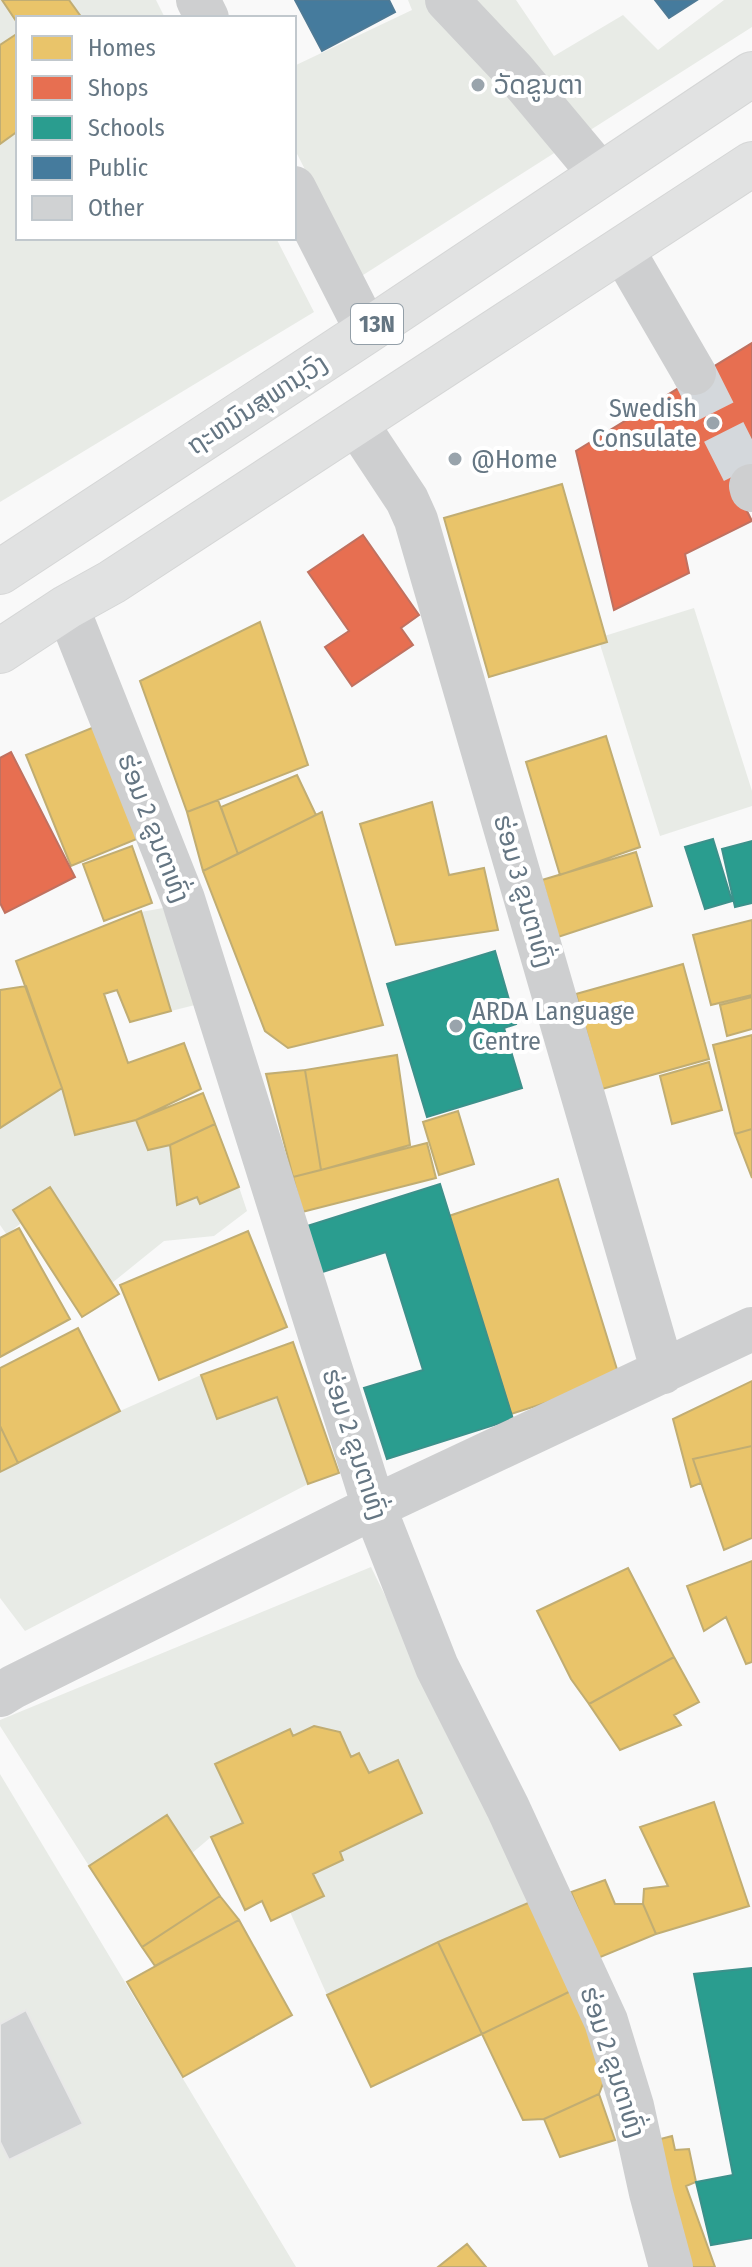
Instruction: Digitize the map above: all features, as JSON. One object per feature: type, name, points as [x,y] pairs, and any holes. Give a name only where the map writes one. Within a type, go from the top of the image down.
[{"type":"highway","name":"ຖະຫນົນສຸພານຸວົງ","points":[[0,572],[752,74]]},
{"type":"highway","points":[[0,651],[112,582],[752,164]]},
{"type":"street","points":[[447,0],[514,71],[601,175]]},
{"type":"street","points":[[296,192],[367,331]]},
{"type":"street","points":[[622,249],[694,373]]},
{"type":"street","name":"ຮ່ອມ 3 ຂູນຕາທົ່ງ","points":[[356,423],[407,500],[416,520],[663,1372]]},
{"type":"street","name":"ຮ່ອມ 2 ຂູນຕາທົ່ງ","points":[[67,607],[183,899],[374,1507],[437,1667],[508,1808],[606,2021],[632,2106],[671,2267]]},
{"type":"street","points":[[4,1683],[752,1329]]},
{"type":"shaded area","points":[[0,0],[156,0],[164,16],[16,16],[16,240],[277,240],[314,312],[0,502]]},
{"type":"shaded area","name":"ວັດຂູນຕາ","points":[[408,0],[516,0],[554,56],[623,15],[658,50],[724,0],[752,0],[752,27],[360,277],[296,152],[296,65],[412,10]]},
{"type":"shaded area","points":[[694,608],[752,791],[752,806],[660,836],[598,638]]},
{"type":"shaded area","points":[[163,908],[199,1004],[171,1011],[141,912]]},
{"type":"shaded area","points":[[62,1088],[136,1120],[148,1150],[170,1145],[177,1204],[197,1197],[200,1204],[239,1187],[247,1211],[214,1236],[164,1241],[112,1283],[50,1187],[13,1210],[21,1223],[7,1235],[0,1225],[0,1128]]},
{"type":"shaded area","points":[[201,1375],[217,1419],[277,1397],[308,1484],[25,1631],[0,1598],[0,1472],[120,1411]]},
{"type":"shaded area","points":[[371,1567],[535,1900],[327,1995],[290,1912],[323,1896],[313,1874],[343,1860],[340,1852],[369,1773],[359,1753],[351,1757],[340,1732],[314,1726],[293,1736],[290,1729],[243,1823],[211,1837],[191,1854],[166,1815],[89,1866],[0,1726],[0,1720]]},
{"type":"shaded area","points":[[0,1774],[296,2267],[0,2267]]},
{"type":"building: Homes","points":[[2,0],[69,0],[81,16],[16,16],[16,21]]},
{"type":"building: Homes","points":[[16,34],[16,132],[0,144],[0,45]]},
{"type":"building: Homes","points":[[562,484],[607,642],[489,677],[444,518]]},
{"type":"building: Homes","points":[[260,622],[308,765],[187,812],[140,681]]},
{"type":"building: Homes","points":[[99,725],[144,836],[71,866],[26,755]]},
{"type":"building: Homes","points":[[606,736],[640,847],[560,875],[526,762]]},
{"type":"building: Homes","points":[[297,775],[316,815],[238,854],[221,807]]},
{"type":"building: Homes","points":[[218,800],[238,854],[203,871],[187,812]]},
{"type":"building: Homes","points":[[432,802],[449,875],[484,868],[498,930],[396,945],[360,824]]},
{"type":"building: Homes","points":[[322,812],[383,1025],[288,1048],[265,1031],[203,871]]},
{"type":"building: Homes","points":[[132,846],[152,903],[104,921],[83,864]]},
{"type":"building: Homes","points":[[636,852],[652,906],[558,937],[542,880]]},
{"type":"building: Homes","points":[[141,911],[171,1011],[130,1022],[117,990],[104,994],[128,1063],[184,1043],[201,1089],[136,1120],[75,1135],[62,1088],[16,961]]},
{"type":"building: Homes","points":[[752,920],[752,995],[711,1005],[693,935]]},
{"type":"building: Homes","points":[[683,964],[709,1059],[602,1089],[576,994]]},
{"type":"building: Homes","points":[[26,986],[62,1088],[0,1128],[0,990]]},
{"type":"building: Homes","points":[[752,997],[752,1029],[727,1036],[720,1005]]},
{"type":"building: Homes","points":[[752,1035],[752,1129],[735,1134],[713,1045]]},
{"type":"building: Homes","points":[[397,1055],[410,1145],[321,1170],[305,1070]]},
{"type":"building: Homes","points":[[709,1062],[722,1110],[672,1124],[660,1076]]},
{"type":"building: Homes","points":[[305,1070],[321,1170],[293,1177],[266,1074]]},
{"type":"building: Homes","points":[[203,1093],[215,1124],[170,1145],[148,1150],[136,1120]]},
{"type":"building: Homes","points":[[458,1111],[474,1164],[439,1175],[423,1122]]},
{"type":"building: Homes","points":[[215,1124],[239,1187],[200,1204],[197,1197],[177,1205],[170,1145]]},
{"type":"building: Homes","points":[[752,1129],[752,1178],[735,1134]]},
{"type":"building: Homes","points":[[427,1143],[436,1178],[302,1212],[293,1177]]},
{"type":"building: Homes","points":[[558,1179],[620,1379],[511,1414],[449,1216]]},
{"type":"building: Homes","points":[[50,1187],[119,1294],[82,1317],[13,1210]]},
{"type":"building: Homes","points":[[19,1228],[70,1319],[0,1357],[0,1238]]},
{"type":"building: Homes","points":[[248,1231],[287,1327],[159,1380],[120,1285]]},
{"type":"building: Homes","points":[[78,1328],[120,1411],[18,1463],[0,1426],[0,1368]]},
{"type":"building: Homes","points":[[293,1342],[339,1473],[308,1484],[277,1397],[217,1419],[201,1375]]},
{"type":"building: Homes","points":[[752,1381],[752,1446],[693,1459],[701,1483],[691,1487],[673,1419]]},
{"type":"building: Homes","points":[[0,1426],[18,1463],[0,1472]]},
{"type":"building: Homes","points":[[752,1446],[752,1538],[724,1550],[693,1459]]},
{"type":"building: Homes","points":[[752,1561],[752,1662],[746,1664],[726,1617],[704,1631],[687,1586]]},
{"type":"building: Homes","points":[[628,1568],[674,1657],[589,1704],[571,1679],[537,1611]]},
{"type":"building: Homes","points":[[674,1657],[699,1702],[674,1715],[681,1725],[620,1750],[589,1704]]},
{"type":"building: Homes","points":[[314,1726],[340,1732],[351,1757],[359,1753],[369,1773],[398,1760],[422,1813],[340,1852],[343,1860],[313,1874],[324,1896],[271,1921],[262,1901],[245,1910],[211,1837],[243,1823],[215,1764],[290,1729],[293,1736]]},
{"type":"building: Homes","points":[[714,1802],[749,1906],[656,1934],[643,1904],[644,1889],[668,1886],[640,1827]]},
{"type":"building: Homes","points":[[167,1815],[220,1896],[142,1947],[89,1866]]},
{"type":"building: Homes","points":[[605,1880],[615,1904],[643,1904],[656,1934],[598,1958],[571,1892]]},
{"type":"building: Homes","points":[[220,1896],[239,1920],[155,1966],[142,1947]]},
{"type":"building: Homes","points":[[535,1900],[575,1989],[482,2034],[438,1942]]},
{"type":"building: Homes","points":[[239,1920],[292,2015],[183,2077],[127,1982]]},
{"type":"building: Homes","points":[[438,1942],[482,2034],[371,2087],[327,1995]]},
{"type":"building: Homes","points":[[575,1989],[604,2081],[599,2094],[544,2119],[523,2120],[482,2034]]},
{"type":"building: Homes","points":[[599,2094],[615,2140],[560,2157],[544,2119]]},
{"type":"building: Homes","points":[[672,2136],[675,2150],[689,2149],[696,2182],[686,2186],[715,2267],[692,2267],[653,2141]]},
{"type":"building: Homes","points":[[467,2244],[486,2267],[438,2267]]},
{"type":"building: Shops","points":[[752,343],[752,485],[738,493],[752,521],[685,554],[689,573],[614,610],[576,451]]},
{"type":"building: Shops","points":[[363,535],[419,615],[401,628],[413,645],[352,686],[325,647],[349,631],[308,572]]},
{"type":"building: Shops","points":[[11,752],[75,877],[5,913],[0,903],[0,758]]},
{"type":"building: Schools","points":[[713,839],[732,901],[705,909],[685,847]]},
{"type":"building: Schools","points":[[752,841],[752,903],[735,907],[722,849]]},
{"type":"building: Schools","points":[[495,951],[516,1024],[504,1028],[522,1088],[427,1117],[387,984]]},
{"type":"building: Schools","points":[[440,1184],[513,1419],[387,1459],[364,1388],[423,1370],[386,1252],[313,1275],[298,1229]]},
{"type":"building: Schools","points":[[752,1968],[752,2238],[711,2245],[696,2182],[733,2175],[694,1974]]},
{"type":"building: Public","points":[[295,0],[389,0],[395,12],[322,51]]},
{"type":"building: Public","points":[[655,0],[697,0],[669,18]]},
{"type":"building: Other","points":[[26,2010],[83,2124],[9,2160],[0,2142],[0,2024]]},
{"type":"tunnel","points":[[694,373],[751,486]]},
{"type":"place","name":"ວັດຂູນຕາ","points":[[478,85]]},
{"type":"place","name":"Swedish Consulate","points":[[713,423]]},
{"type":"place","name":"@Home","points":[[455,459]]},
{"type":"place","name":"ARDA Language Centre","points":[[456,1026]]}]
